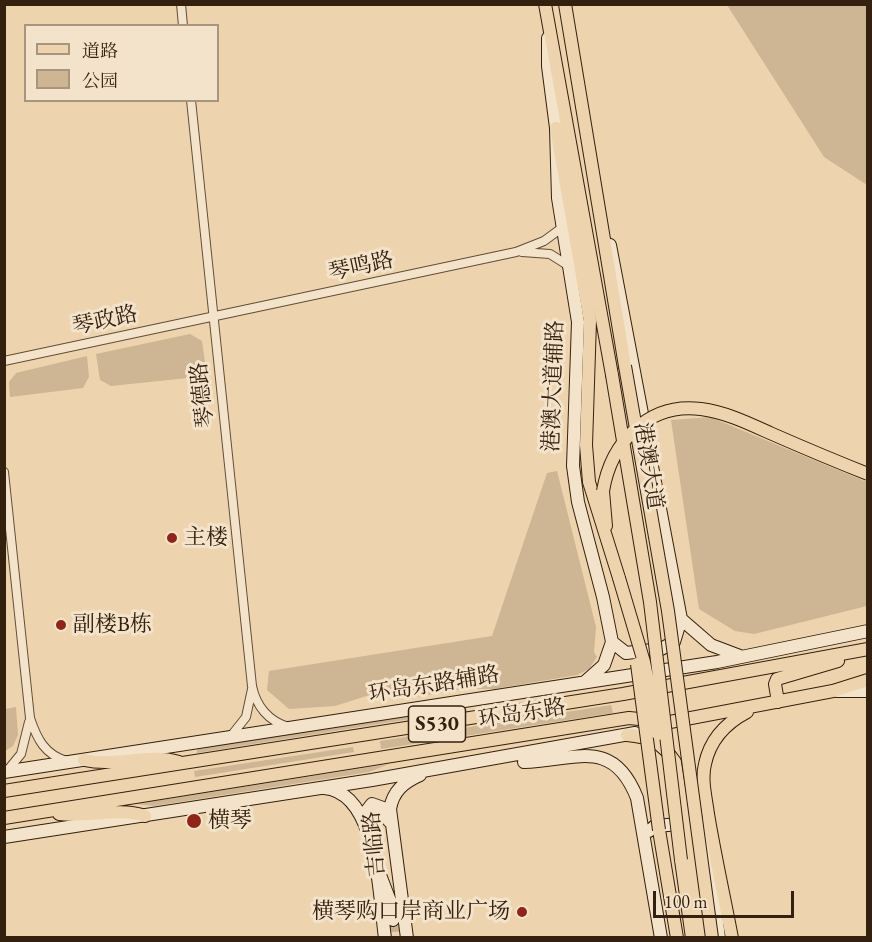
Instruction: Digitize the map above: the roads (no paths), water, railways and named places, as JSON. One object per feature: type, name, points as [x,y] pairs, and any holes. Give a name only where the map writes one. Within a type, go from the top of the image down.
[{"type":"main road","name":"港澳大道","points":[[545,4],[560,123],[612,375],[651,613],[681,860],[693,938]]},
{"type":"main road","name":"港澳大道","points":[[565,4],[592,159],[611,290],[668,610],[712,938]]},
{"type":"main road","points":[[560,123],[590,321],[586,445],[588,473],[595,508],[644,662],[681,860]]},
{"type":"main road","name":"港澳大道辅路","points":[[560,123],[558,198],[576,302],[579,350],[573,466],[578,502],[603,597],[612,642]]},
{"type":"main road","points":[[582,683],[594,676],[604,665],[612,642],[626,652],[661,649],[674,642],[680,630],[681,620],[619,285],[592,159]]},
{"type":"main road","points":[[677,938],[659,830],[636,660],[605,518],[603,491],[607,470],[626,435],[651,417],[684,408],[715,412],[867,474]]},
{"type":"main road","points":[[681,620],[711,645],[745,657]]},
{"type":"main road","name":"环岛东路辅路","points":[[5,772],[745,657],[867,631]]},
{"type":"main road","points":[[778,702],[775,684],[777,679],[812,671],[867,649]]},
{"type":"main road","name":"环岛东路","points":[[4,791],[623,694],[867,649]]},
{"type":"main road","name":"环岛东路","points":[[4,818],[629,718],[670,722],[833,691],[867,680]]},
{"type":"main road","points":[[833,691],[867,691]]},
{"type":"main road","points":[[719,938],[704,771],[708,753],[726,725],[756,707]]},
{"type":"main road","points":[[4,837],[457,765],[627,735],[670,722]]},
{"type":"main road","points":[[627,735],[654,739],[665,747],[675,762],[703,938]]},
{"type":"main road","points":[[457,765],[529,762],[588,754],[611,760],[630,780],[637,798],[661,938]]},
{"type":"main road","points":[[84,760],[113,764],[156,757],[183,764]]},
{"type":"main road","name":"吉临路","points":[[407,938],[389,822],[391,802],[396,792],[411,779],[433,769]]},
{"type":"main road","points":[[704,771],[733,938]]},
{"type":"main road","name":"吉临路","points":[[314,788],[330,789],[343,794],[358,808],[366,825],[371,848],[385,938]]},
{"type":"main road","points":[[366,825],[365,813],[372,804],[383,808],[389,822]]},
{"type":"main road","points":[[42,812],[80,816],[122,811],[146,816]]},
{"type":"main road","points":[[644,836],[655,826],[686,825],[709,840],[733,938]]},
{"type":"main road","points":[[371,848],[390,901],[393,920]]},
{"type":"street","points":[[181,4],[183,24]]},
{"type":"street","name":"琴德路","points":[[191,102],[252,686],[258,704],[267,714],[277,722],[295,728]]},
{"type":"street","points":[[516,252],[544,241],[563,226]]},
{"type":"street","points":[[516,252],[550,254],[570,267]]},
{"type":"street","name":"琴鸣路","points":[[213,316],[516,252]]},
{"type":"street","name":"琴政路","points":[[4,361],[213,316]]},
{"type":"street","points":[[4,472],[30,718],[36,737],[47,751],[58,759],[71,762]]},
{"type":"street","name":"琴德路","points":[[227,738],[235,732],[246,717],[252,686]]},
{"type":"street","points":[[5,772],[21,754],[30,718]]},
{"type":"tunnel","points":[[393,920],[395,938]]},
{"type":"place","name":"主楼","points":[[172,538]]},
{"type":"place","name":"副楼B栋","points":[[61,625]]},
{"type":"place","name":"横琴","points":[[194,821]]},
{"type":"place","name":"横琴购口岸商业广场","points":[[522,912]]}]
